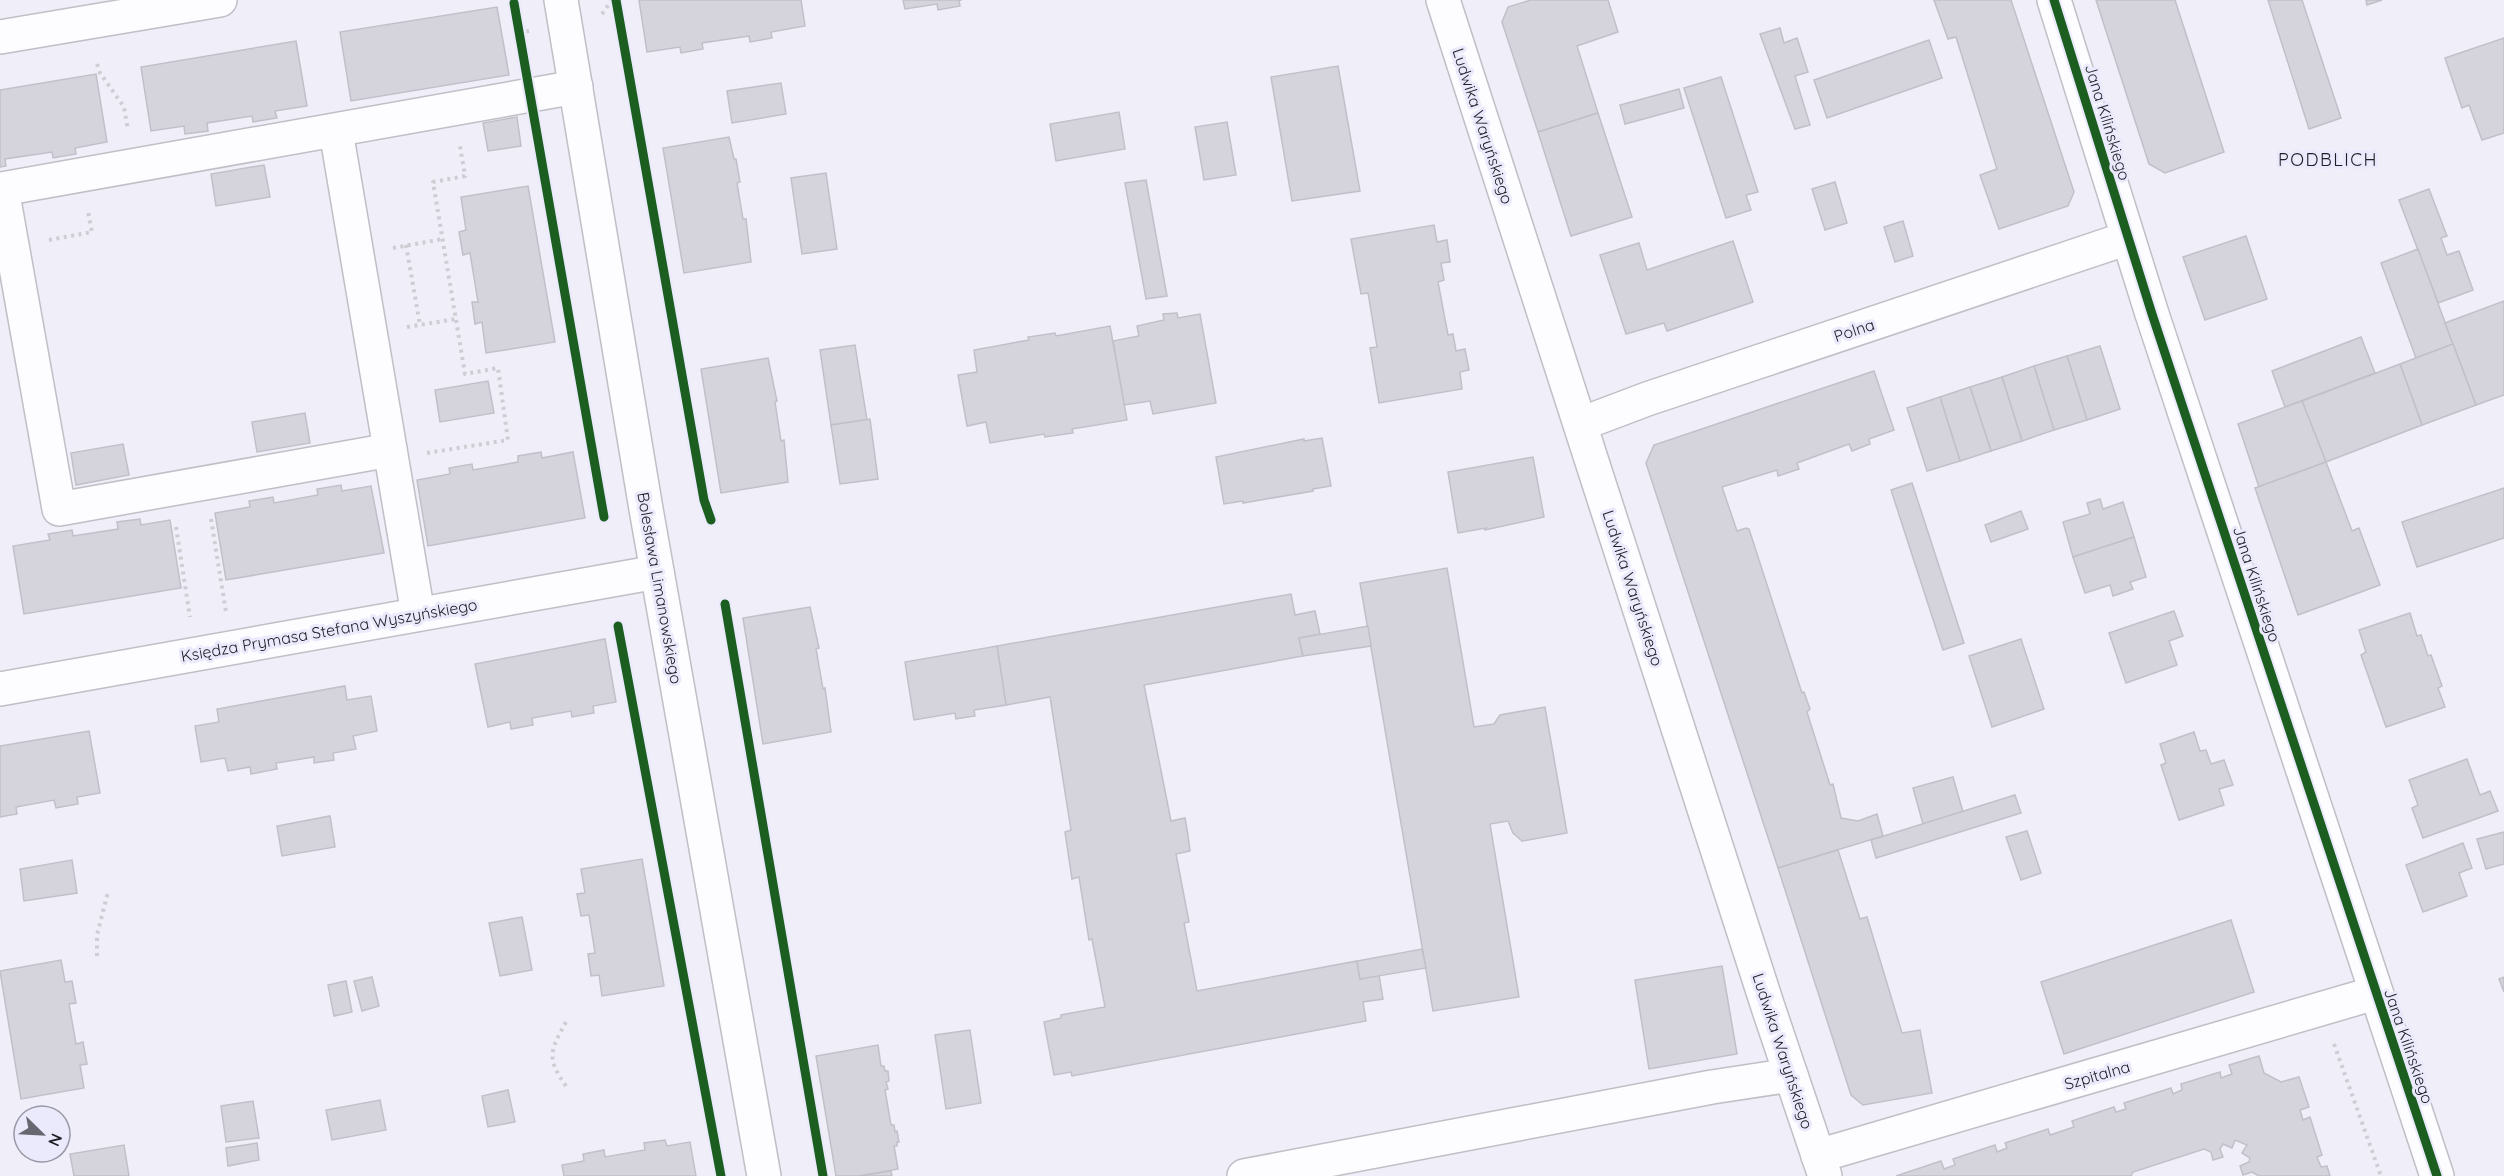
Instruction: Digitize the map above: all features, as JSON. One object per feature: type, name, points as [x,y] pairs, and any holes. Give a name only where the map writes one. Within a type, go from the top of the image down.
[{"type":"street","points":[[0,37],[220,0]]},
{"type":"street","name":"Bolesława Limanowskiego","points":[[561,0],[657,572],[764,1176]]},
{"type":"street","name":"Jana Kilińskiego","points":[[2054,0],[2128,238],[2437,1176]]},
{"type":"street","name":"Ludwika Waryńskiego","points":[[1448,2],[1581,424],[1822,1166]]},
{"type":"street","points":[[391,455],[205,483],[59,509],[2,189],[576,87]]},
{"type":"street","points":[[336,131],[418,614]]},
{"type":"street","name":"Polna","points":[[1581,424],[1647,399],[2128,238]]},
{"type":"street","name":"Księdza Prymasa Stefana Wyszyńskiego","points":[[0,689],[657,572]]},
{"type":"street","name":"Szpitalna","points":[[1822,1166],[2375,993]]},
{"type":"street","points":[[1244,1176],[1712,1087],[1791,1075]]},
{"type":"path","points":[[97,64],[100,73],[124,107],[134,166]]},
{"type":"path","points":[[391,455],[508,440],[498,368],[465,374],[433,182],[465,176],[455,109]]},
{"type":"path","points":[[12,246],[92,232],[82,175]]},
{"type":"path","points":[[357,254],[443,239]]},
{"type":"path","points":[[406,245],[420,325]]},
{"type":"path","points":[[370,334],[456,319]]},
{"type":"path","points":[[205,483],[226,613]]},
{"type":"path","points":[[169,489],[191,619]]},
{"type":"path","points":[[97,956],[97,934],[108,892]]},
{"type":"path","points":[[566,1022],[554,1044],[552,1067],[566,1086]]},
{"type":"building","points":[[639,0],[801,0],[805,26],[771,32],[772,38],[750,42],[749,36],[702,43],[703,49],[681,53],[680,47],[647,52]]},
{"type":"building","points":[[903,0],[959,0],[960,6],[938,10],[937,4],[905,9]]},
{"type":"building","points":[[1531,0],[1608,0],[1618,32],[1577,46],[1598,113],[1538,132],[1502,22],[1508,7]]},
{"type":"building","points":[[1934,0],[2011,0],[2074,192],[2068,206],[1999,229],[1980,175],[1997,169],[1956,37],[1948,39]]},
{"type":"building","points":[[2096,0],[2175,0],[2224,152],[2165,173],[2149,164]]},
{"type":"building","points":[[2268,0],[2302,0],[2341,118],[2309,129]]},
{"type":"building","points":[[2366,0],[2382,0],[2367,5]]},
{"type":"building","points":[[497,7],[509,75],[351,101],[340,32]]},
{"type":"building","points":[[1780,28],[1784,43],[1797,38],[1808,72],[1795,76],[1810,125],[1795,129],[1760,34]]},
{"type":"building","points":[[2504,38],[2504,133],[2482,140],[2469,105],[2462,108],[2445,58]]},
{"type":"building","points":[[1929,40],[1942,78],[1827,118],[1814,80]]},
{"type":"building","points":[[296,41],[307,106],[275,111],[277,118],[253,122],[252,116],[207,123],[208,131],[185,134],[184,126],[151,131],[141,67]]},
{"type":"building","points":[[1338,66],[1360,191],[1292,201],[1271,77]]},
{"type":"building","points":[[96,74],[107,142],[75,148],[76,154],[53,158],[52,152],[5,159],[6,166],[0,167],[0,90]]},
{"type":"building","points":[[1721,77],[1758,192],[1746,195],[1751,210],[1726,218],[1684,88]]},
{"type":"building","points":[[781,83],[786,114],[732,123],[727,91]]},
{"type":"building","points":[[1679,89],[1684,108],[1625,124],[1620,105]]},
{"type":"building","points":[[1119,112],[1125,149],[1056,161],[1050,124]]},
{"type":"building","points":[[1598,113],[1632,217],[1571,236],[1538,132]]},
{"type":"building","points":[[517,117],[521,146],[488,151],[483,123]]},
{"type":"building","points":[[1227,122],[1236,175],[1204,180],[1195,127]]},
{"type":"building","points":[[729,137],[734,159],[736,159],[740,182],[737,183],[743,219],[746,219],[751,262],[684,273],[663,148]]},
{"type":"building","points":[[264,165],[270,197],[216,206],[211,174]]},
{"type":"building","points":[[826,173],[837,249],[802,254],[791,178]]},
{"type":"building","points":[[1146,180],[1167,296],[1146,299],[1125,183]]},
{"type":"building","points":[[1835,182],[1847,223],[1825,230],[1812,189]]},
{"type":"building","points":[[528,186],[555,342],[486,353],[482,322],[475,324],[472,302],[478,302],[470,253],[463,255],[459,232],[466,230],[461,197]]},
{"type":"building","points":[[2429,189],[2447,236],[2441,238],[2447,255],[2459,251],[2473,290],[2438,303],[2399,200]]},
{"type":"building","points":[[1903,221],[1913,256],[1895,262],[1884,227]]},
{"type":"building","points":[[1434,225],[1437,242],[1447,240],[1450,262],[1441,263],[1444,280],[1438,282],[1448,335],[1453,334],[1456,351],[1465,349],[1469,370],[1460,372],[1462,389],[1379,403],[1370,348],[1377,347],[1368,293],[1361,294],[1351,239]]},
{"type":"building","points":[[2246,236],[2267,299],[2205,320],[2183,257]]},
{"type":"building","points":[[1733,241],[1753,302],[1667,331],[1664,323],[1626,334],[1600,255],[1639,243],[1647,270]]},
{"type":"building","points":[[2418,249],[2453,344],[2416,358],[2381,263]]},
{"type":"building","points":[[2504,301],[2504,395],[2476,405],[2445,323]]},
{"type":"building","points":[[1177,313],[1178,318],[1200,314],[1216,403],[1153,414],[1150,401],[1124,405],[1113,341],[1139,336],[1137,326],[1164,320],[1163,314]]},
{"type":"building","points":[[1110,326],[1127,420],[1072,429],[1073,433],[1045,437],[1044,434],[990,443],[986,422],[967,426],[958,375],[977,372],[974,350],[1029,340],[1028,337],[1055,333],[1056,336]]},
{"type":"building","points":[[2361,337],[2375,373],[2285,407],[2272,371]]},
{"type":"building","points":[[2453,344],[2476,405],[2422,425],[2400,364]]},
{"type":"building","points":[[855,345],[867,420],[831,425],[820,350]]},
{"type":"building","points":[[2100,346],[2120,409],[2087,420],[2067,356]]},
{"type":"building","points":[[2067,356],[2087,420],[2054,430],[2034,366]]},
{"type":"building","points":[[768,358],[777,401],[775,402],[781,441],[784,440],[788,482],[721,493],[701,369]]},
{"type":"building","points":[[2400,364],[2422,425],[2326,462],[2302,401]]},
{"type":"building","points":[[2034,366],[2054,430],[2022,441],[2002,377]]},
{"type":"building","points":[[1874,371],[1894,430],[1869,439],[1870,444],[1852,451],[1849,444],[1797,463],[1799,469],[1778,476],[1777,470],[1722,487],[1737,531],[1749,529],[1802,693],[1804,692],[1810,709],[1807,712],[1830,785],[1833,784],[1841,818],[1858,821],[1877,814],[1883,836],[1778,868],[1646,463],[1654,445]]},
{"type":"building","points":[[2002,377],[2022,441],[1991,451],[1970,387]]},
{"type":"building","points":[[488,381],[494,413],[440,422],[435,390]]},
{"type":"building","points":[[1970,387],[1991,451],[1960,461],[1940,397]]},
{"type":"building","points":[[1940,397],[1960,461],[1927,471],[1907,408]]},
{"type":"building","points":[[2302,401],[2326,462],[2259,487],[2238,424]]},
{"type":"building","points":[[305,413],[310,443],[257,452],[252,422]]},
{"type":"building","points":[[870,419],[878,479],[840,484],[831,425]]},
{"type":"building","points":[[1322,438],[1331,486],[1243,503],[1243,501],[1224,504],[1216,457],[1304,439],[1304,441]]},
{"type":"building","points":[[123,444],[129,475],[76,485],[71,453]]},
{"type":"building","points":[[541,452],[542,458],[573,452],[585,518],[428,546],[417,480],[450,474],[449,468],[472,464],[473,470],[518,462],[518,456]]},
{"type":"building","points":[[1533,457],[1544,517],[1485,530],[1486,528],[1458,533],[1448,472]]},
{"type":"building","points":[[2326,462],[2352,531],[2359,528],[2380,585],[2298,615],[2255,488]]},
{"type":"building","points":[[1912,483],[1964,643],[1943,650],[1891,490]]},
{"type":"building","points":[[341,485],[342,491],[371,486],[384,553],[226,580],[215,513],[250,507],[249,501],[273,497],[274,503],[318,495],[317,489]]},
{"type":"building","points":[[2504,488],[2504,538],[2417,567],[2402,522]]},
{"type":"building","points":[[2100,499],[2103,509],[2123,502],[2134,537],[2073,557],[2063,522],[2090,514],[2087,503]]},
{"type":"building","points":[[2021,511],[2028,529],[1991,542],[1985,525]]},
{"type":"building","points":[[140,519],[141,525],[170,520],[181,588],[24,614],[13,546],[50,540],[48,534],[72,530],[73,536],[118,529],[117,522]]},
{"type":"building","points":[[2134,537],[2146,577],[2130,582],[2133,589],[2113,596],[2110,585],[2085,593],[2073,557]]},
{"type":"building","points":[[1447,568],[1474,727],[1494,724],[1500,715],[1545,707],[1567,833],[1522,841],[1513,833],[1508,821],[1490,824],[1519,997],[1433,1011],[1360,583]]},
{"type":"building","points":[[1291,594],[1295,615],[1315,611],[1320,634],[1299,638],[1303,656],[1144,685],[1171,821],[1185,818],[1188,835],[1190,851],[1176,854],[1189,922],[1184,923],[1197,991],[1357,961],[1360,979],[1379,975],[1383,999],[1363,1002],[1366,1021],[1072,1076],[1071,1072],[1054,1075],[1044,1022],[1061,1018],[1061,1015],[1105,1007],[1092,939],[1089,940],[1079,877],[1072,879],[1065,832],[1071,830],[1050,697],[1006,705],[997,646]]},
{"type":"building","points":[[810,607],[819,648],[816,649],[823,689],[825,688],[831,732],[763,744],[743,618]]},
{"type":"building","points":[[2174,611],[2183,636],[2169,641],[2177,665],[2126,683],[2109,633]]},
{"type":"building","points":[[2410,613],[2417,636],[2421,635],[2428,656],[2431,655],[2442,686],[2438,688],[2445,707],[2386,727],[2361,655],[2366,652],[2359,630]]},
{"type":"building","points":[[1368,626],[1371,646],[1303,656],[1299,638]]},
{"type":"building","points":[[605,639],[616,702],[593,706],[594,713],[572,717],[571,711],[532,718],[533,725],[511,729],[510,722],[488,727],[475,664]]},
{"type":"building","points":[[2021,639],[2044,709],[1992,727],[1969,656]]},
{"type":"building","points":[[997,646],[1006,705],[974,710],[975,716],[956,719],[955,713],[914,720],[905,662]]},
{"type":"building","points":[[345,686],[347,700],[371,696],[377,731],[353,736],[356,749],[333,753],[334,760],[314,763],[314,757],[276,763],[277,769],[251,774],[250,767],[228,771],[225,758],[201,762],[195,726],[219,722],[217,709]]},
{"type":"building","points":[[89,731],[100,793],[77,797],[78,804],[56,808],[54,800],[16,807],[17,814],[0,817],[0,746]]},
{"type":"building","points":[[2194,732],[2200,751],[2206,750],[2211,764],[2224,760],[2233,785],[2219,789],[2224,805],[2179,820],[2161,765],[2166,763],[2160,744]]},
{"type":"building","points":[[2467,759],[2480,795],[2490,791],[2498,811],[2423,838],[2412,808],[2418,805],[2409,780]]},
{"type":"building","points":[[1953,777],[1963,812],[1923,824],[1913,788]]},
{"type":"building","points":[[2015,795],[2021,813],[1876,858],[1871,840]]},
{"type":"building","points":[[330,816],[335,847],[282,856],[277,826]]},
{"type":"building","points":[[2027,831],[2041,873],[2021,880],[2006,837]]},
{"type":"building","points":[[2504,832],[2504,864],[2486,869],[2477,839]]},
{"type":"building","points":[[2463,843],[2472,868],[2459,873],[2467,896],[2423,912],[2406,865]]},
{"type":"building","points":[[1838,850],[1860,919],[1867,917],[1902,1033],[1920,1030],[1932,1093],[1863,1105],[1851,1095],[1778,868]]},
{"type":"building","points":[[642,859],[664,986],[602,996],[599,975],[591,976],[588,954],[595,953],[589,915],[581,916],[577,894],[585,893],[581,869]]},
{"type":"building","points":[[72,860],[77,893],[24,901],[20,869]]},
{"type":"building","points":[[522,917],[532,970],[500,976],[489,923]]},
{"type":"building","points":[[2231,920],[2254,992],[2064,1054],[2041,982]]},
{"type":"building","points":[[1422,949],[1426,968],[1360,979],[1357,961]]},
{"type":"building","points":[[61,960],[65,982],[72,981],[76,1003],[69,1004],[76,1044],[83,1042],[87,1064],[80,1065],[84,1088],[21,1099],[0,971]]},
{"type":"building","points":[[1722,966],[1737,1054],[1649,1069],[1635,980]]},
{"type":"building","points":[[372,977],[379,1006],[362,1011],[354,981]]},
{"type":"building","points":[[2504,977],[2504,992],[2499,979]]},
{"type":"building","points":[[346,981],[352,1012],[334,1016],[328,985]]},
{"type":"building","points":[[970,1030],[981,1103],[946,1109],[935,1035]]},
{"type":"building","points":[[878,1045],[881,1066],[888,1071],[889,1081],[886,1082],[888,1089],[885,1090],[891,1125],[894,1125],[895,1132],[897,1131],[899,1142],[897,1146],[894,1146],[898,1169],[859,1176],[836,1176],[816,1056]]},
{"type":"building","points":[[2259,1056],[2264,1073],[2281,1082],[2299,1077],[2309,1107],[2300,1110],[2303,1120],[2310,1117],[2322,1155],[2317,1157],[2321,1167],[2327,1166],[2330,1176],[2259,1176],[2252,1172],[2243,1175],[2240,1166],[2249,1162],[2250,1158],[2242,1153],[2247,1145],[2235,1140],[2232,1148],[2223,1144],[2220,1149],[2223,1157],[2213,1160],[2211,1152],[2204,1149],[2133,1172],[2131,1176],[1896,1176],[1941,1161],[1944,1169],[1955,1165],[1953,1159],[1995,1145],[1997,1152],[2007,1148],[2005,1143],[2048,1129],[2050,1135],[2074,1127],[2072,1121],[2114,1107],[2116,1112],[2126,1109],[2124,1103],[2171,1088],[2173,1094],[2182,1090],[2181,1084],[2220,1072],[2221,1078],[2232,1074],[2229,1065]]},
{"type":"building","points":[[508,1090],[515,1122],[488,1127],[482,1096]]},
{"type":"building","points":[[380,1100],[386,1130],[332,1140],[326,1110]]},
{"type":"building","points":[[253,1101],[259,1138],[226,1142],[221,1106]]},
{"type":"building","points":[[665,1140],[667,1146],[690,1142],[696,1176],[564,1176],[562,1165],[584,1161],[583,1154],[604,1150],[605,1157],[645,1150],[644,1143]]},
{"type":"building","points":[[257,1143],[259,1160],[228,1166],[226,1148]]},
{"type":"building","points":[[124,1145],[129,1176],[74,1176],[72,1154]]},
{"type":"building","points":[[891,1171],[892,1176],[859,1176]]},
{"type":"cycle path","points":[[616,0],[704,500],[711,520]]},
{"type":"cycle path","points":[[2054,0],[2152,314],[2437,1176]]},
{"type":"cycle path","points":[[514,3],[604,517]]},
{"type":"cycle path","points":[[725,604],[823,1176]]},
{"type":"cycle path","points":[[618,626],[721,1176]]},
{"type":"district","name":"PODBLICH","points":[[2328,159]]}]
